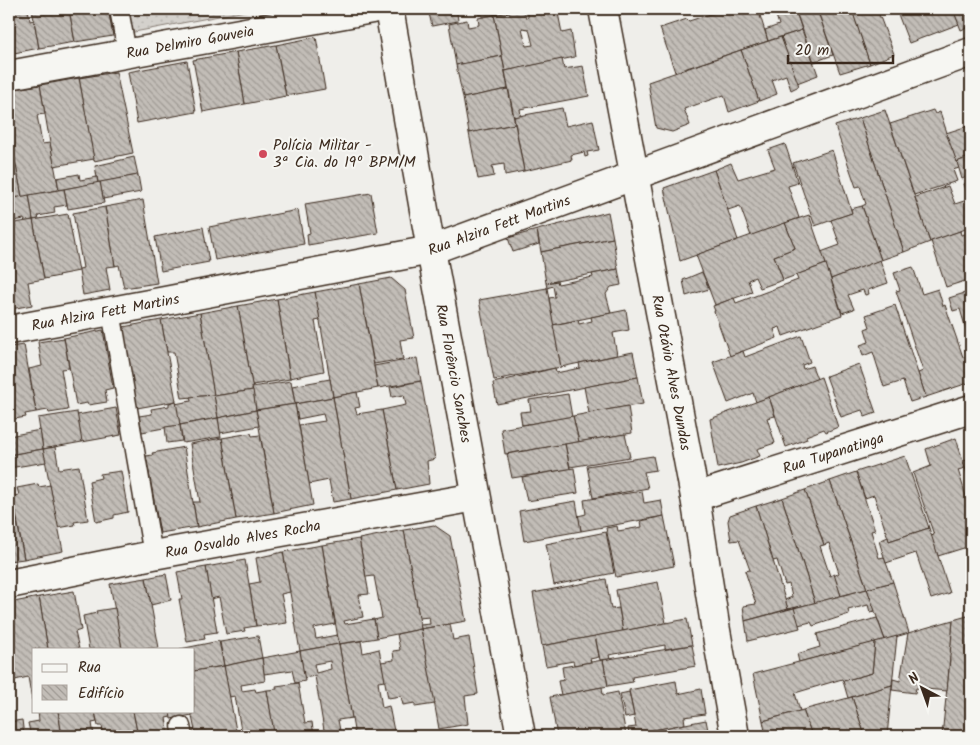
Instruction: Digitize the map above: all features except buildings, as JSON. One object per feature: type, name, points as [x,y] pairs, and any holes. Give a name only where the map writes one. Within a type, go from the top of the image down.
[{"type":"street","name":"Rua Delmiro Gouveia","points":[[9,75],[372,9]]},
{"type":"street","name":"Rua Florêncio Sanches","points":[[389,9],[430,250],[476,497],[516,736]]},
{"type":"street","name":"Rua Otávio Alves Dundas","points":[[603,9],[695,497],[714,625],[735,736]]},
{"type":"street","name":"Rua Alzira Fett Martins","points":[[9,330],[430,250],[971,52]]},
{"type":"street","name":"Rua Tupanatinga","points":[[695,497],[971,410]]},
{"type":"street","name":"Rua Osvaldo Alves Rocha","points":[[9,584],[476,497]]},
{"type":"lane","points":[[118,9],[127,53]]},
{"type":"lane","points":[[111,311],[153,556]]},
{"type":"shaded area","points":[[108,9],[256,9],[113,36]]},
{"type":"place","name":"Polícia Militar - 3ª Cia. do 19º BPM/M","points":[[263,154]]}]
